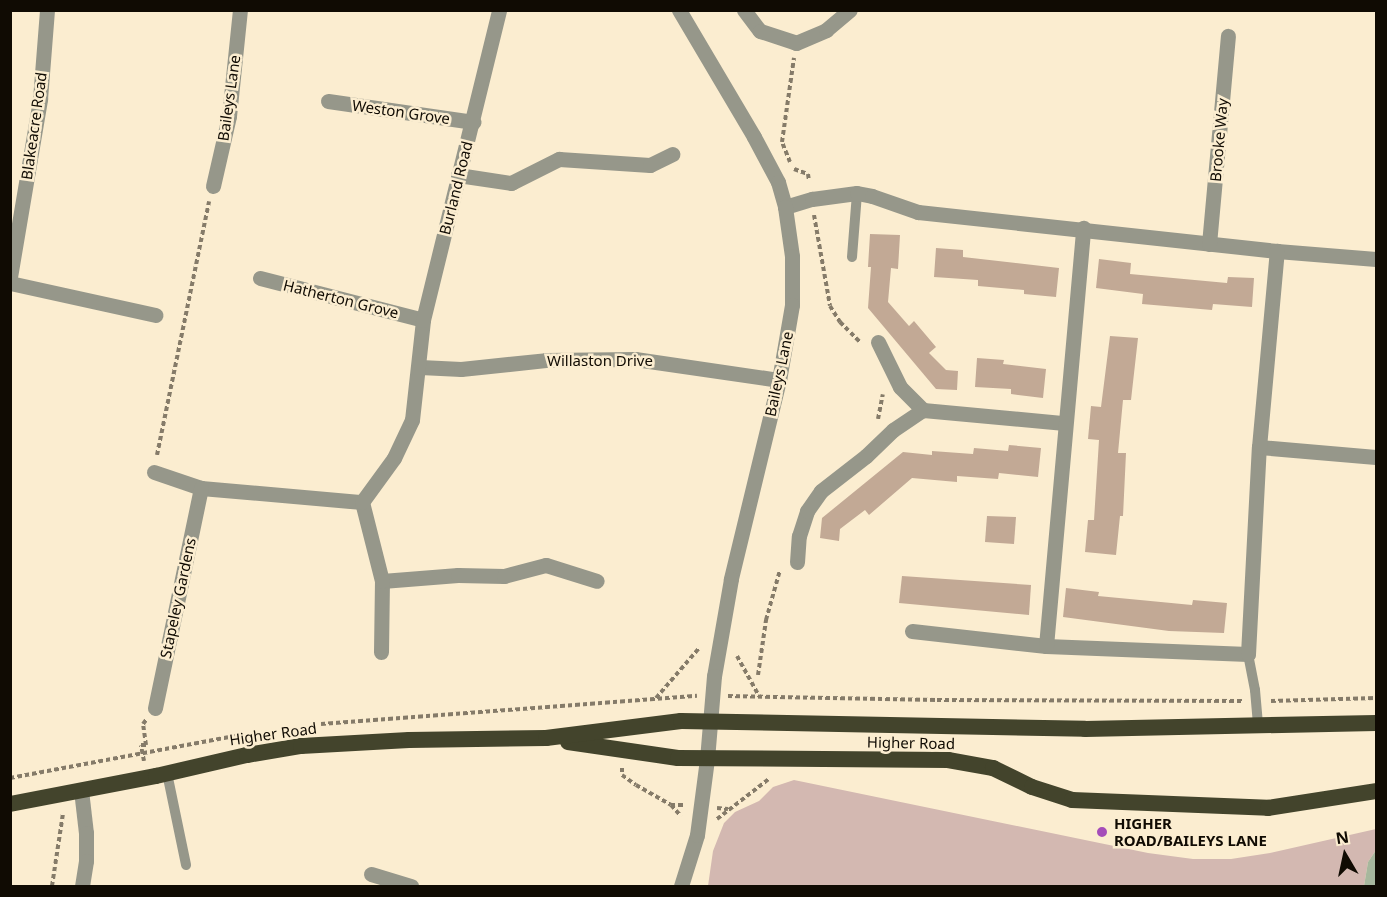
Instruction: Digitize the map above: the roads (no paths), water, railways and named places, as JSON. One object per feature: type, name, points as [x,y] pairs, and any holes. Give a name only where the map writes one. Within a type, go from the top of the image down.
[{"type":"highway","name":"Higher Road","points":[[10,804],[301,746],[409,740],[546,738],[681,721],[1085,729],[1377,723]]},
{"type":"highway","name":"Higher Road","points":[[546,738],[678,758],[948,760],[993,768],[1032,788],[1072,800],[1268,808],[1377,791]]},
{"type":"street","name":"Blakeacre Road","points":[[10,277],[40,99],[47,10]]},
{"type":"street","name":"Baileys Lane","points":[[213,186],[229,116],[240,10]]},
{"type":"street","name":"Burland Road","points":[[362,502],[394,458],[412,420],[420,367],[423,320],[499,10]]},
{"type":"street","name":"Baileys Lane","points":[[679,10],[778,182],[785,207],[792,256],[792,306],[779,380],[731,579],[714,676],[707,759],[697,835],[681,886]]},
{"type":"street","points":[[744,10],[760,32],[796,43],[826,30],[850,10]]},
{"type":"street","name":"Brooke Way","points":[[1209,243],[1228,36]]},
{"type":"street","name":"Weston Grove","points":[[328,101],[473,122]]},
{"type":"street","points":[[458,175],[511,183],[559,159],[650,165],[673,154]]},
{"type":"street","points":[[785,207],[812,198],[857,193],[918,212],[1083,228],[1277,252],[1377,260]]},
{"type":"street","points":[[1046,646],[1083,228]]},
{"type":"street","points":[[912,632],[1046,646],[1248,654],[1260,447],[1277,252]]},
{"type":"street","name":"Hatherton Grove","points":[[260,278],[423,320]]},
{"type":"street","points":[[10,283],[156,315]]},
{"type":"street","points":[[872,345],[900,387],[923,410]]},
{"type":"street","name":"Willaston Drive","points":[[420,367],[461,369],[546,360],[635,359],[779,380]]},
{"type":"street","points":[[797,562],[799,536],[807,510],[821,491],[866,456],[893,430],[923,410],[1064,423]]},
{"type":"street","points":[[1260,447],[1377,457]]},
{"type":"street","points":[[154,472],[201,488],[362,502],[382,581],[381,652]]},
{"type":"street","name":"Stapeley Gardens","points":[[155,708],[201,488]]},
{"type":"street","points":[[382,581],[458,574],[504,576],[546,566],[597,581]]},
{"type":"street","points":[[74,792],[86,852],[82,886]]},
{"type":"street","points":[[371,874],[390,884],[411,886]]},
{"type":"lane","points":[[852,257],[857,193]]},
{"type":"lane","points":[[1248,654],[1255,690],[1258,725]]},
{"type":"lane","points":[[167,773],[186,865]]},
{"type":"place","name":"HIGHER ROAD/BAILEYS LANE","points":[[1102,832]]}]
